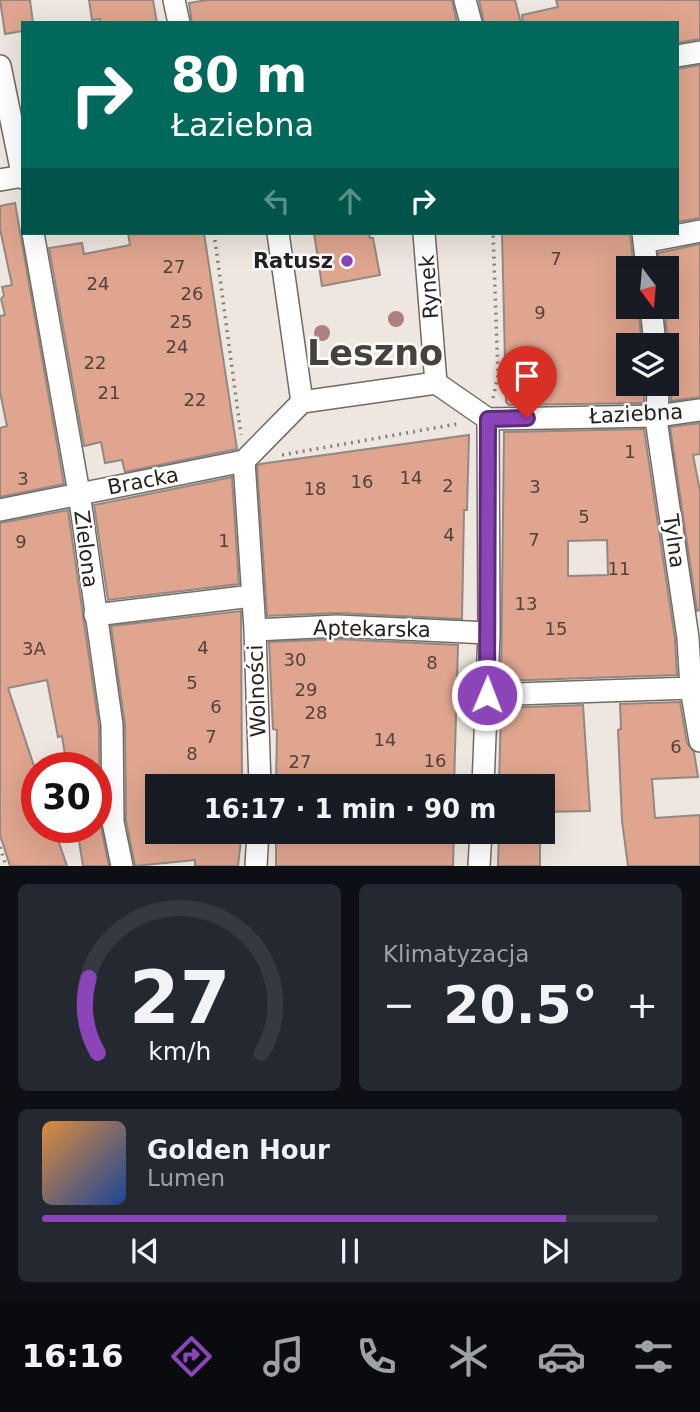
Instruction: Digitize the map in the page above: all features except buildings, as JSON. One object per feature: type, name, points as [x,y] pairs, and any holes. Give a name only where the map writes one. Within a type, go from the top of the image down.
[{"type":"street","points":[[174,0],[179,21]]},
{"type":"street","points":[[465,0],[470,21]]},
{"type":"street","points":[[679,56],[700,52]]},
{"type":"street","points":[[0,66],[21,167]]},
{"type":"street","points":[[0,180],[21,177]]},
{"type":"street","points":[[679,233],[700,231]]},
{"type":"street","name":"Zielona","points":[[33,235],[79,493],[112,725],[113,822],[122,866]]},
{"type":"street","points":[[278,235],[302,402]]},
{"type":"street","name":"Rynek","points":[[424,235],[436,383]]},
{"type":"street","points":[[645,256],[643,237],[662,235]]},
{"type":"street","points":[[244,461],[302,402],[436,383],[488,419],[489,633],[484,774]]},
{"type":"street","name":"Tylna","points":[[658,396],[657,416],[694,636],[691,688],[700,741]]},
{"type":"street","name":"Łaziebna","points":[[488,419],[657,416],[700,410]]},
{"type":"street","name":"Bracka","points":[[0,510],[244,461]]},
{"type":"street","name":"Wolności","points":[[244,461],[255,630],[260,774]]},
{"type":"street","points":[[95,615],[252,596]]},
{"type":"street","name":"Aptekarska","points":[[255,630],[337,626],[489,633]]},
{"type":"street","points":[[487,695],[691,688]]},
{"type":"street","points":[[256,866],[257,844]]},
{"type":"street","points":[[479,866],[480,844]]},
{"type":"path","points":[[488,419],[498,376],[493,235]]},
{"type":"path","points":[[0,847],[6,866]]},
{"type":"place","name":"Ratusz","points":[[347,261]]},
{"type":"district","name":"Leszno","points":[[375,353]]},
{"type":"route","points":[[487,695],[488,419],[527,418]]}]
